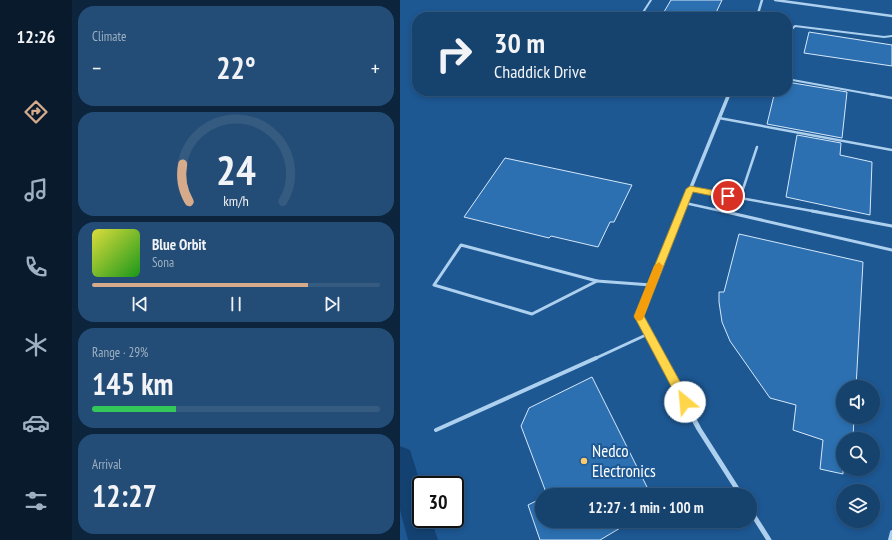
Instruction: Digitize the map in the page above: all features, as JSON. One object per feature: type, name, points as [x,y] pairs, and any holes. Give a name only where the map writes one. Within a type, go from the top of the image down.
[{"type":"street","points":[[758,12],[762,0]]},
{"type":"street","points":[[775,0],[892,16]]},
{"type":"street","points":[[728,96],[639,316],[699,429],[737,488]]},
{"type":"street","points":[[757,521],[769,540]]},
{"type":"lane","points":[[643,12],[651,0]]},
{"type":"lane","points":[[792,29],[795,26],[813,27],[884,38],[892,36]]},
{"type":"lane","points":[[792,80],[892,98]]},
{"type":"lane","points":[[719,118],[892,150]]},
{"type":"lane","points":[[740,198],[757,147]]},
{"type":"lane","points":[[690,189],[892,226]]},
{"type":"lane","points":[[685,203],[892,250]]},
{"type":"lane","points":[[597,282],[532,314],[434,285],[462,245],[597,282],[651,285]]},
{"type":"lane","points":[[436,430],[648,334]]},
{"type":"lane","points":[[890,540],[892,532]]},
{"type":"building","points":[[671,0],[722,0],[716,12],[664,12]]},
{"type":"building","points":[[809,32],[892,45],[892,66],[804,53]]},
{"type":"building","points":[[792,83],[847,92],[842,138],[767,124],[774,96],[792,96]]},
{"type":"building","points":[[797,135],[841,143],[840,155],[872,162],[870,215],[786,197]]},
{"type":"building","points":[[505,158],[632,185],[614,222],[610,222],[598,247],[551,236],[549,238],[464,217]]},
{"type":"building","points":[[739,234],[863,262],[856,380],[836,380],[836,424],[854,424],[853,432],[836,432],[836,472],[820,469],[823,440],[793,430],[796,405],[770,398],[730,341],[722,322],[719,302],[719,292],[724,292]]},
{"type":"building","name":"Nedco Electronics","points":[[592,377],[648,488],[544,488],[521,426],[529,408]]},
{"type":"building","points":[[535,502],[535,525],[528,505]]},
{"type":"building","points":[[536,528],[620,528],[600,540],[540,540]]},
{"type":"waterway","points":[[400,460],[423,540]]},
{"type":"slow traffic","points":[[639,317],[659,266]]},
{"type":"place","name":"Nedco Electronics","points":[[584,461]]},
{"type":"route","points":[[685,402],[639,316],[690,189],[728,196]]}]
